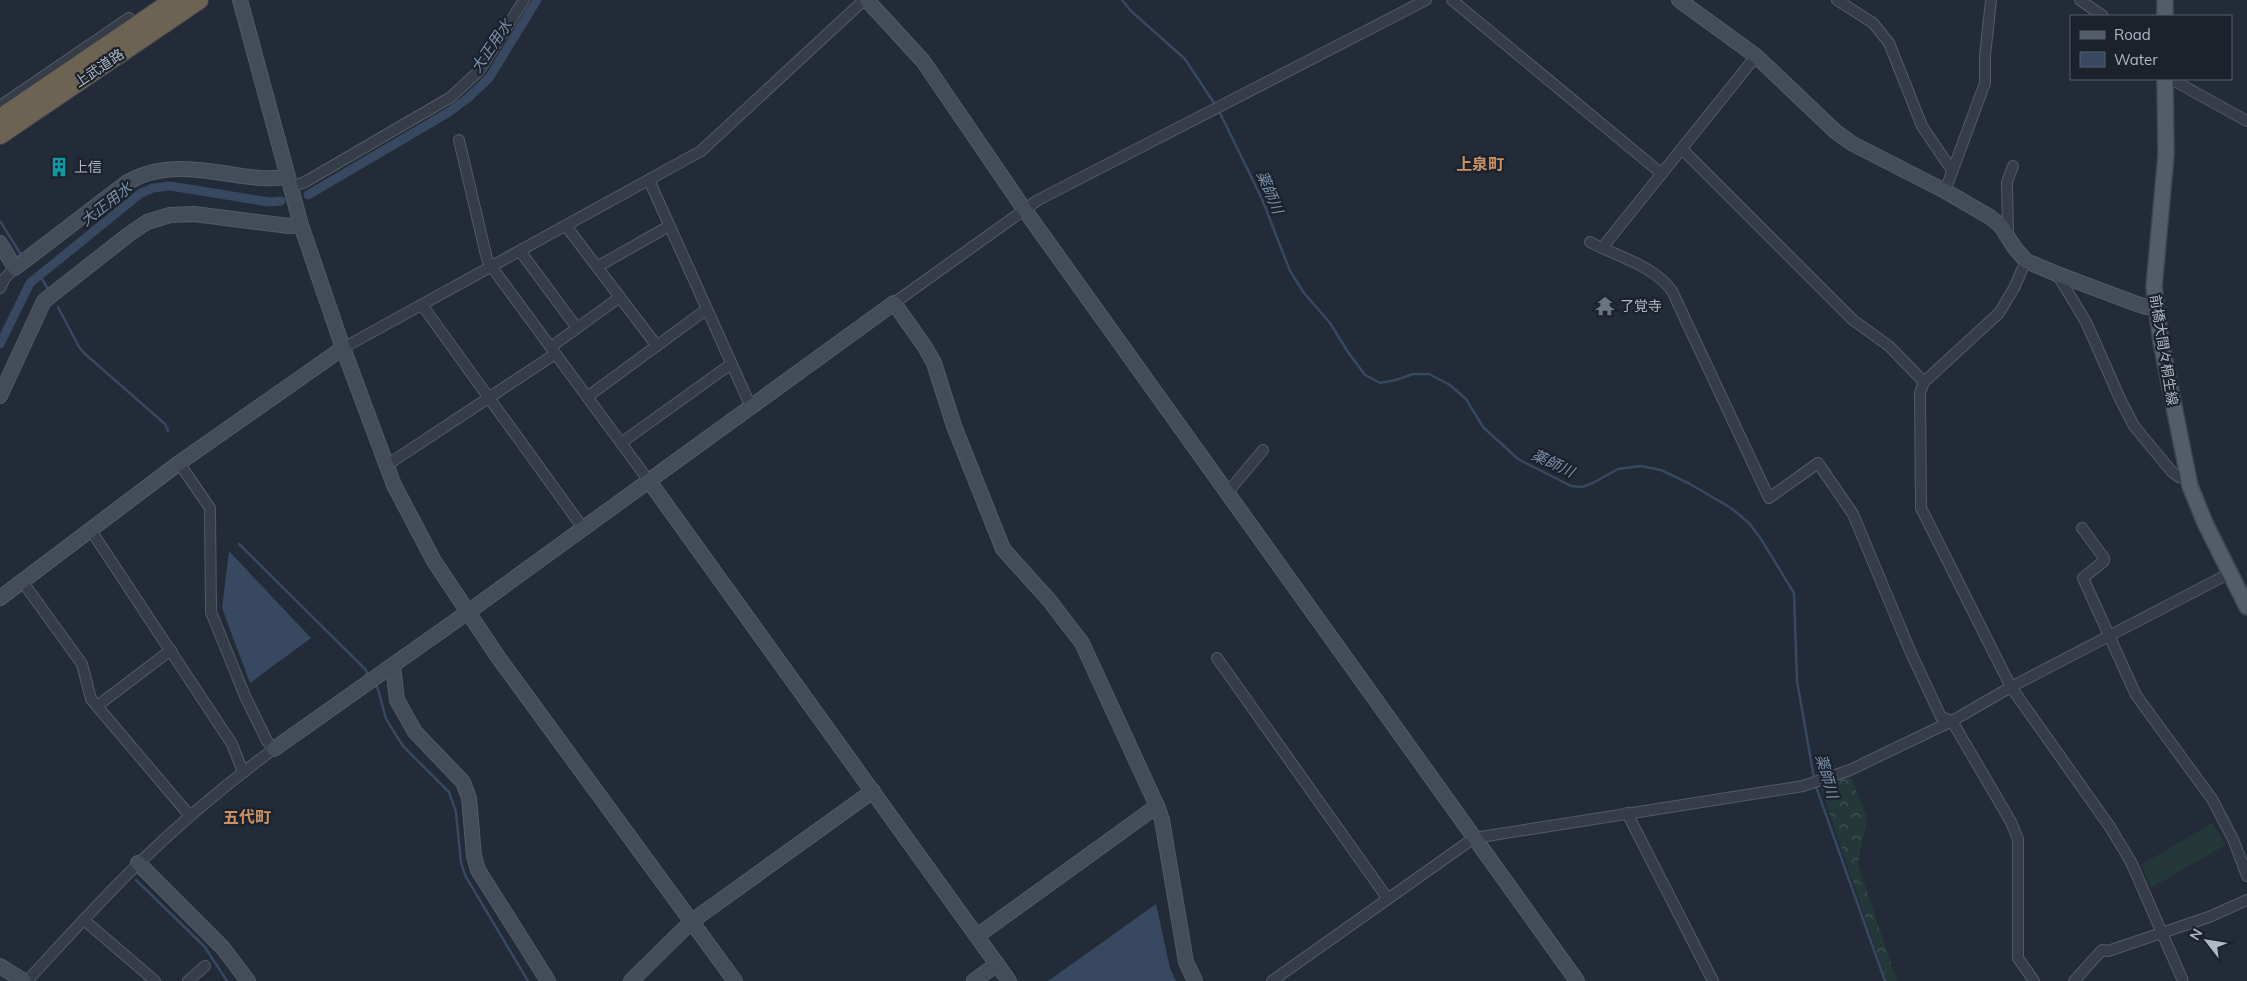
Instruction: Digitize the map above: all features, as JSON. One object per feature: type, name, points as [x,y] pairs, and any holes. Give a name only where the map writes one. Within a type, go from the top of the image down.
[{"type":"highway","name":"上武道路","points":[[0,118],[174,0]]},
{"type":"highway","name":"上武道路","points":[[0,136],[198,0]]},
{"type":"main road","points":[[2164,0],[2165,15]]},
{"type":"main road","name":"前橋大間々桐生線","points":[[2164,80],[2166,155],[2155,268],[2156,306],[2188,478],[2205,523],[2247,607]]},
{"type":"street","points":[[240,0],[301,224],[343,348],[394,485],[434,561],[498,657],[735,981]]},
{"type":"street","points":[[0,288],[5,278],[15,268],[126,183],[149,172],[171,168],[305,182],[451,97],[479,71],[524,0]]},
{"type":"street","points":[[0,598],[179,463],[343,348],[702,151],[866,0],[923,61],[1024,209],[1228,492],[1572,979]]},
{"type":"street","points":[[0,966],[25,981],[138,863],[243,772],[468,612],[1024,209],[1119,156],[1217,107],[1406,4],[1426,0]]},
{"type":"street","points":[[1452,0],[1662,174]]},
{"type":"street","points":[[1679,0],[1756,56],[1836,132],[1848,141],[1990,216],[2001,226],[2026,261],[2137,304],[2156,306]]},
{"type":"street","points":[[1837,0],[1873,23],[1888,43],[1922,126],[1951,169]]},
{"type":"street","points":[[1945,191],[1951,169],[1985,83],[1985,56],[1991,0]]},
{"type":"street","points":[[2080,0],[2102,15]]},
{"type":"street","points":[[0,106],[128,18],[135,26]]},
{"type":"street","points":[[1602,248],[1756,56]]},
{"type":"street","points":[[2173,80],[2247,121]]},
{"type":"street","points":[[459,140],[487,259],[491,266],[649,481],[1009,981]]},
{"type":"street","points":[[1682,149],[1853,320],[1889,346],[1924,382]]},
{"type":"street","points":[[2008,237],[2007,182],[2013,166]]},
{"type":"street","points":[[648,180],[751,407]]},
{"type":"street","points":[[0,396],[44,301],[147,222],[170,215],[194,214],[289,226],[301,224]]},
{"type":"street","points":[[566,226],[657,346]]},
{"type":"street","points":[[597,267],[669,226]]},
{"type":"street","points":[[1590,242],[1645,269],[1668,285],[1769,498],[1818,463],[1852,514],[1911,653],[1941,717],[1952,721],[2011,822],[2018,840],[2018,958],[2034,981]]},
{"type":"street","points":[[0,243],[15,268]]},
{"type":"street","points":[[520,251],[577,328]]},
{"type":"street","points":[[2026,261],[2014,288],[1999,313],[1924,382],[1920,394],[1921,508],[2011,687],[2110,827],[2131,862],[2157,923],[2164,933],[2183,981]]},
{"type":"street","points":[[2057,274],[2086,322],[2134,426],[2172,472],[2179,477],[2188,478]]},
{"type":"street","points":[[387,465],[488,397],[553,350],[577,328],[620,297]]},
{"type":"street","points":[[894,303],[934,363],[954,426],[1003,549],[1049,600],[1082,643],[1157,806],[1162,820],[1186,962],[1195,981]]},
{"type":"street","points":[[422,305],[583,528]]},
{"type":"street","points":[[587,397],[707,309]]},
{"type":"street","points":[[621,443],[731,364]]},
{"type":"street","points":[[1228,492],[1263,450]]},
{"type":"street","points":[[179,463],[210,508],[210,612],[245,696],[266,741],[274,750]]},
{"type":"street","points":[[2082,528],[2104,558],[2104,561],[2083,578],[2125,674],[2136,695],[2220,814],[2233,839],[2247,876]]},
{"type":"street","points":[[90,529],[232,744],[243,772]]},
{"type":"street","points":[[1272,981],[1474,838],[1803,786],[1850,770],[1952,721],[2011,687],[2230,573]]},
{"type":"street","points":[[22,580],[82,664],[91,699],[190,816]]},
{"type":"street","points":[[97,706],[171,650]]},
{"type":"street","points":[[1217,658],[1388,899]]},
{"type":"street","points":[[393,666],[397,700],[415,732],[463,782],[469,798],[474,856],[478,870],[548,981]]},
{"type":"street","points":[[631,981],[692,921],[873,791]]},
{"type":"street","points":[[977,936],[1157,806]]},
{"type":"street","points":[[1627,813],[1713,981]]},
{"type":"street","points":[[138,863],[210,934],[248,981]]},
{"type":"street","points":[[2074,981],[2102,950],[2108,951],[2164,933],[2209,917],[2247,900]]},
{"type":"street","points":[[84,920],[155,981]]},
{"type":"street","points":[[974,981],[997,964]]},
{"type":"street","points":[[188,981],[205,966]]},
{"type":"green space","points":[[1850,775],[1867,817],[1858,865],[1897,981],[1887,981],[1820,786]]},
{"type":"green space","points":[[2212,823],[2226,845],[2151,888],[2141,865]]},
{"type":"water","points":[[229,551],[311,638],[250,683],[222,608]]},
{"type":"water","points":[[1156,904],[1170,968],[1176,981],[1048,981]]},
{"type":"waterway","name":"大正用水","points":[[308,195],[449,112],[468,98],[489,78],[537,0]]},
{"type":"waterway","name":"薬師川","points":[[1122,0],[1131,11],[1185,59],[1216,106]]},
{"type":"waterway","name":"薬師川","points":[[1219,111],[1262,199],[1290,271],[1304,293],[1330,323],[1365,375],[1380,383],[1413,374],[1429,374],[1450,385],[1466,399],[1483,427],[1518,459],[1571,486],[1582,487],[1618,469],[1640,466],[1661,470],[1690,484],[1731,508],[1749,523],[1794,593],[1797,681],[1814,778]]},
{"type":"waterway","name":"大正用水","points":[[0,344],[30,283],[141,193],[153,188],[170,186],[269,202],[281,201]]},
{"type":"waterway","points":[[0,221],[20,253]]},
{"type":"waterway","points":[[42,279],[48,289]]},
{"type":"waterway","points":[[58,307],[84,353],[165,424],[168,431]]},
{"type":"waterway","points":[[239,544],[365,669],[369,676]]},
{"type":"waterway","points":[[374,683],[378,689],[386,719],[403,746],[449,792],[456,812],[461,863],[466,877],[528,981]]},
{"type":"waterway","name":"薬師川","points":[[1815,784],[1885,981]]},
{"type":"waterway","points":[[136,880],[204,946],[227,981]]},
{"type":"place","name":"上信","points":[[59,167]]},
{"type":"place","name":"了覚寺","points":[[1605,306]]},
{"type":"district","name":"上泉町","points":[[1480,164]]},
{"type":"district","name":"五代町","points":[[247,817]]}]
